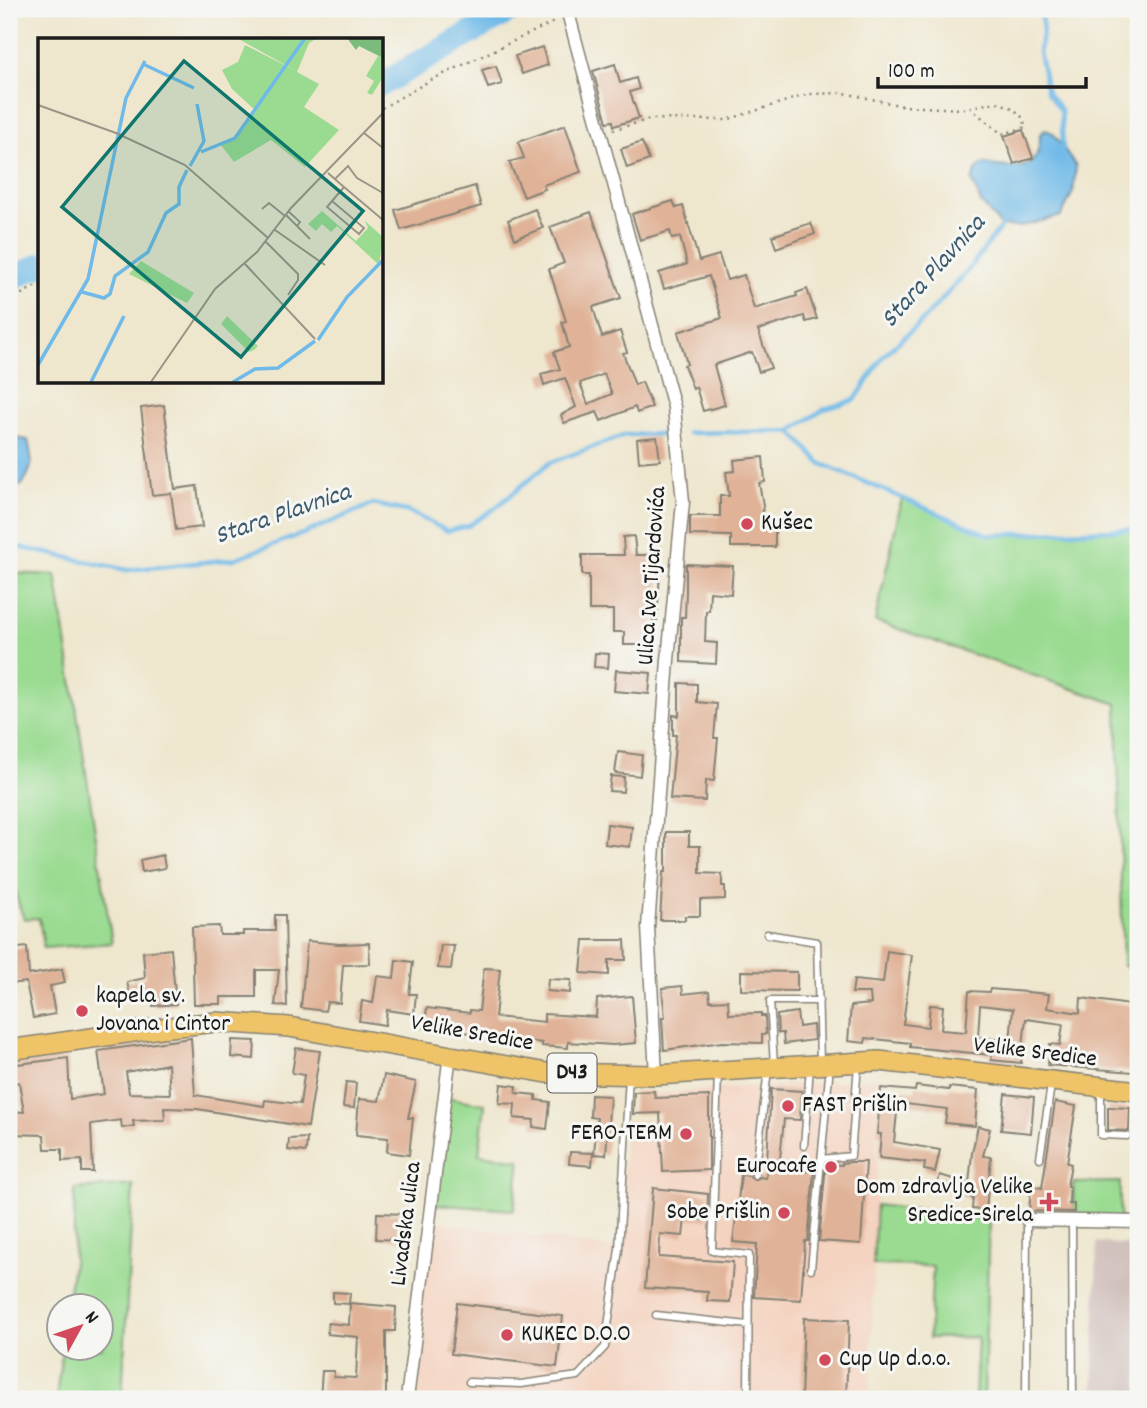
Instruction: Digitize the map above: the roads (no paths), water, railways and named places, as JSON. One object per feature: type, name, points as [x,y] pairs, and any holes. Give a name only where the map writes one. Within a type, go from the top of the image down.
[{"type":"main road","name":"Velike Sredice","points":[[9,1050],[216,1022],[289,1027],[547,1073],[656,1075],[879,1061],[1138,1091]]},
{"type":"street","name":"Ulica Ive Tijardovića","points":[[563,14],[674,407],[683,502],[648,927],[656,1075]]},
{"type":"street","name":"Livadska ulica","points":[[407,1399],[450,1054]]},
{"type":"street","points":[[1027,1220],[1138,1222]]},
{"type":"lane","points":[[767,934],[817,942],[821,1159],[811,1269]]},
{"type":"lane","points":[[755,1175],[771,1067],[770,1001],[819,1001]]},
{"type":"lane","points":[[821,1159],[851,1156],[859,1062]]},
{"type":"lane","points":[[804,1146],[820,1064]]},
{"type":"lane","points":[[718,1071],[712,1251],[749,1255],[748,1399]]},
{"type":"lane","points":[[468,1382],[521,1384],[578,1376],[605,1347],[619,1249],[629,1074]]},
{"type":"lane","points":[[1040,1158],[1052,1079]]},
{"type":"lane","points":[[1101,1086],[1101,1135],[1127,1136]]},
{"type":"lane","points":[[1026,1399],[1027,1220]]},
{"type":"lane","points":[[1072,1222],[1073,1399]]},
{"type":"lane","points":[[656,1315],[748,1325]]},
{"type":"water","points":[[1045,130],[1053,133],[1076,166],[1073,192],[1061,216],[1019,227],[1001,226],[981,203],[972,180],[974,175],[978,168],[986,164],[1016,167],[1029,164],[1037,153],[1040,134]]},
{"type":"water","points":[[17,438],[28,440],[31,464],[22,485],[9,489],[9,464]]},
{"type":"waterway","points":[[383,83],[513,9]]},
{"type":"waterway","name":"Stara Plavnica","points":[[1040,9],[1043,30],[1039,51],[1047,92],[1061,110],[1061,152]]},
{"type":"waterway","name":"Stara Plavnica","points":[[688,433],[791,431],[824,409],[855,400],[884,355],[923,320],[967,272],[1003,224]]},
{"type":"waterway","points":[[9,280],[38,266]]},
{"type":"waterway","points":[[791,431],[820,463],[989,535],[1138,529]]},
{"type":"waterway","name":"Stara Plavnica","points":[[9,545],[127,570],[234,559],[373,504],[410,512],[447,531],[468,526],[494,509],[549,463],[626,435],[665,434]]},
{"type":"place","name":"Kušec","points":[[747,524]]},
{"type":"place","name":"kapela sv. Jovana i Cintor","points":[[82,1011]]},
{"type":"place","name":"FAST Prišlin","points":[[788,1106]]},
{"type":"place","name":"FERO-TERM","points":[[686,1134]]},
{"type":"place","name":"Eurocafe","points":[[831,1167]]},
{"type":"place","name":"Dom zdravlja Velike Sredice-Sirela","points":[[1049,1202]]},
{"type":"place","name":"Sobe Prišlin","points":[[784,1213]]},
{"type":"place","name":"KUKEC D.O.O","points":[[507,1335]]},
{"type":"place","name":"Cup Up d.o.o.","points":[[825,1360]]}]
